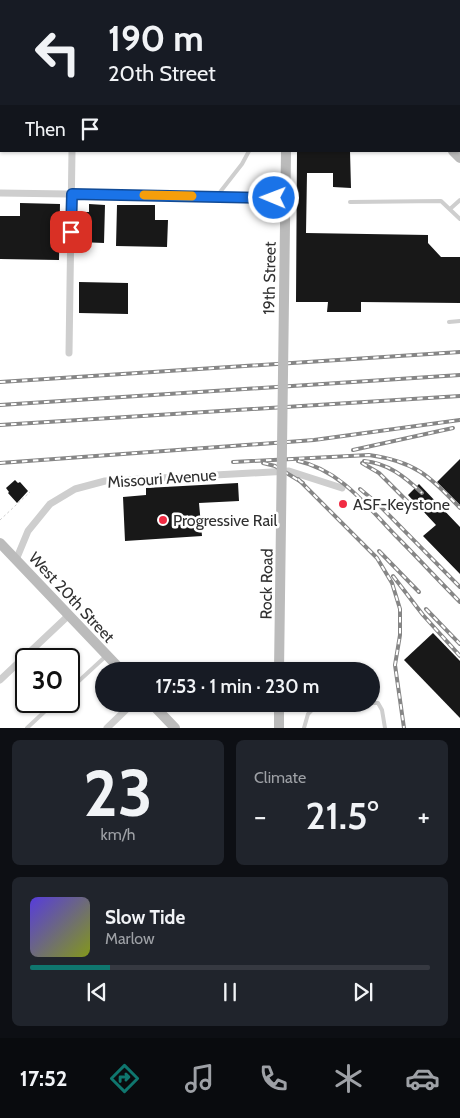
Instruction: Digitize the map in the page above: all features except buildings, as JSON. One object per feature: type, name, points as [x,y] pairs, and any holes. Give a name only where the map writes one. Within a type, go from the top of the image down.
[{"type":"main road","name":"19th Street","points":[[282,376],[286,152]]},
{"type":"main road","name":"Rock Road","points":[[279,662],[282,376]]},
{"type":"main road","name":"West 20th Street","points":[[0,543],[113,662]]},
{"type":"main road","points":[[160,712],[175,728]]},
{"type":"main road","points":[[279,712],[279,728]]},
{"type":"street","points":[[69,353],[72,152]]},
{"type":"street","points":[[0,193],[274,198]]},
{"type":"street","name":"Missouri Avenue","points":[[16,560],[28,531],[50,504],[75,489],[105,481],[289,471],[342,488]]},
{"type":"street","points":[[0,680],[69,615]]},
{"type":"street","points":[[106,728],[123,712]]},
{"type":"lane","points":[[217,196],[242,164],[248,152]]},
{"type":"lane","points":[[450,210],[460,200]]},
{"type":"lane","points":[[350,202],[441,201],[460,219]]},
{"type":"lane","points":[[449,322],[460,320]]},
{"type":"lane","points":[[80,680],[106,655]]},
{"type":"lane","points":[[380,706],[385,728]]},
{"type":"lane","points":[[304,728],[310,712]]},
{"type":"lane","points":[[27,728],[43,713]]},
{"type":"path","points":[[0,520],[30,492]]},
{"type":"railway","points":[[0,382],[460,352]]},
{"type":"railway","points":[[0,405],[460,375]]},
{"type":"railway","points":[[0,425],[460,396]]},
{"type":"railway","points":[[0,463],[314,440],[460,420]]},
{"type":"railway","points":[[353,450],[453,428]]},
{"type":"railway","points":[[233,462],[369,455],[385,458],[398,461],[420,472],[439,487],[460,508]]},
{"type":"railway","points":[[298,461],[327,472],[352,490],[460,602]]},
{"type":"railway","points":[[364,461],[373,462],[396,472],[422,493]]},
{"type":"railway","points":[[263,463],[275,466],[303,483]]},
{"type":"railway","points":[[362,463],[379,473],[409,503]]},
{"type":"railway","points":[[298,479],[377,558],[392,583],[400,609],[400,635],[395,665],[404,728]]},
{"type":"railway","points":[[360,489],[378,504],[460,587]]},
{"type":"railway","points":[[379,551],[419,592]]},
{"type":"railway","points":[[393,576],[423,615],[460,656]]},
{"type":"railway","points":[[426,609],[460,644]]},
{"type":"slow traffic","points":[[144,195],[192,196]]},
{"type":"place","name":"ASF-Keystone","points":[[343,504]]},
{"type":"place","name":"Progressive Rail","points":[[163,520]]},
{"type":"route","points":[[71,232],[72,194],[274,198]]}]
